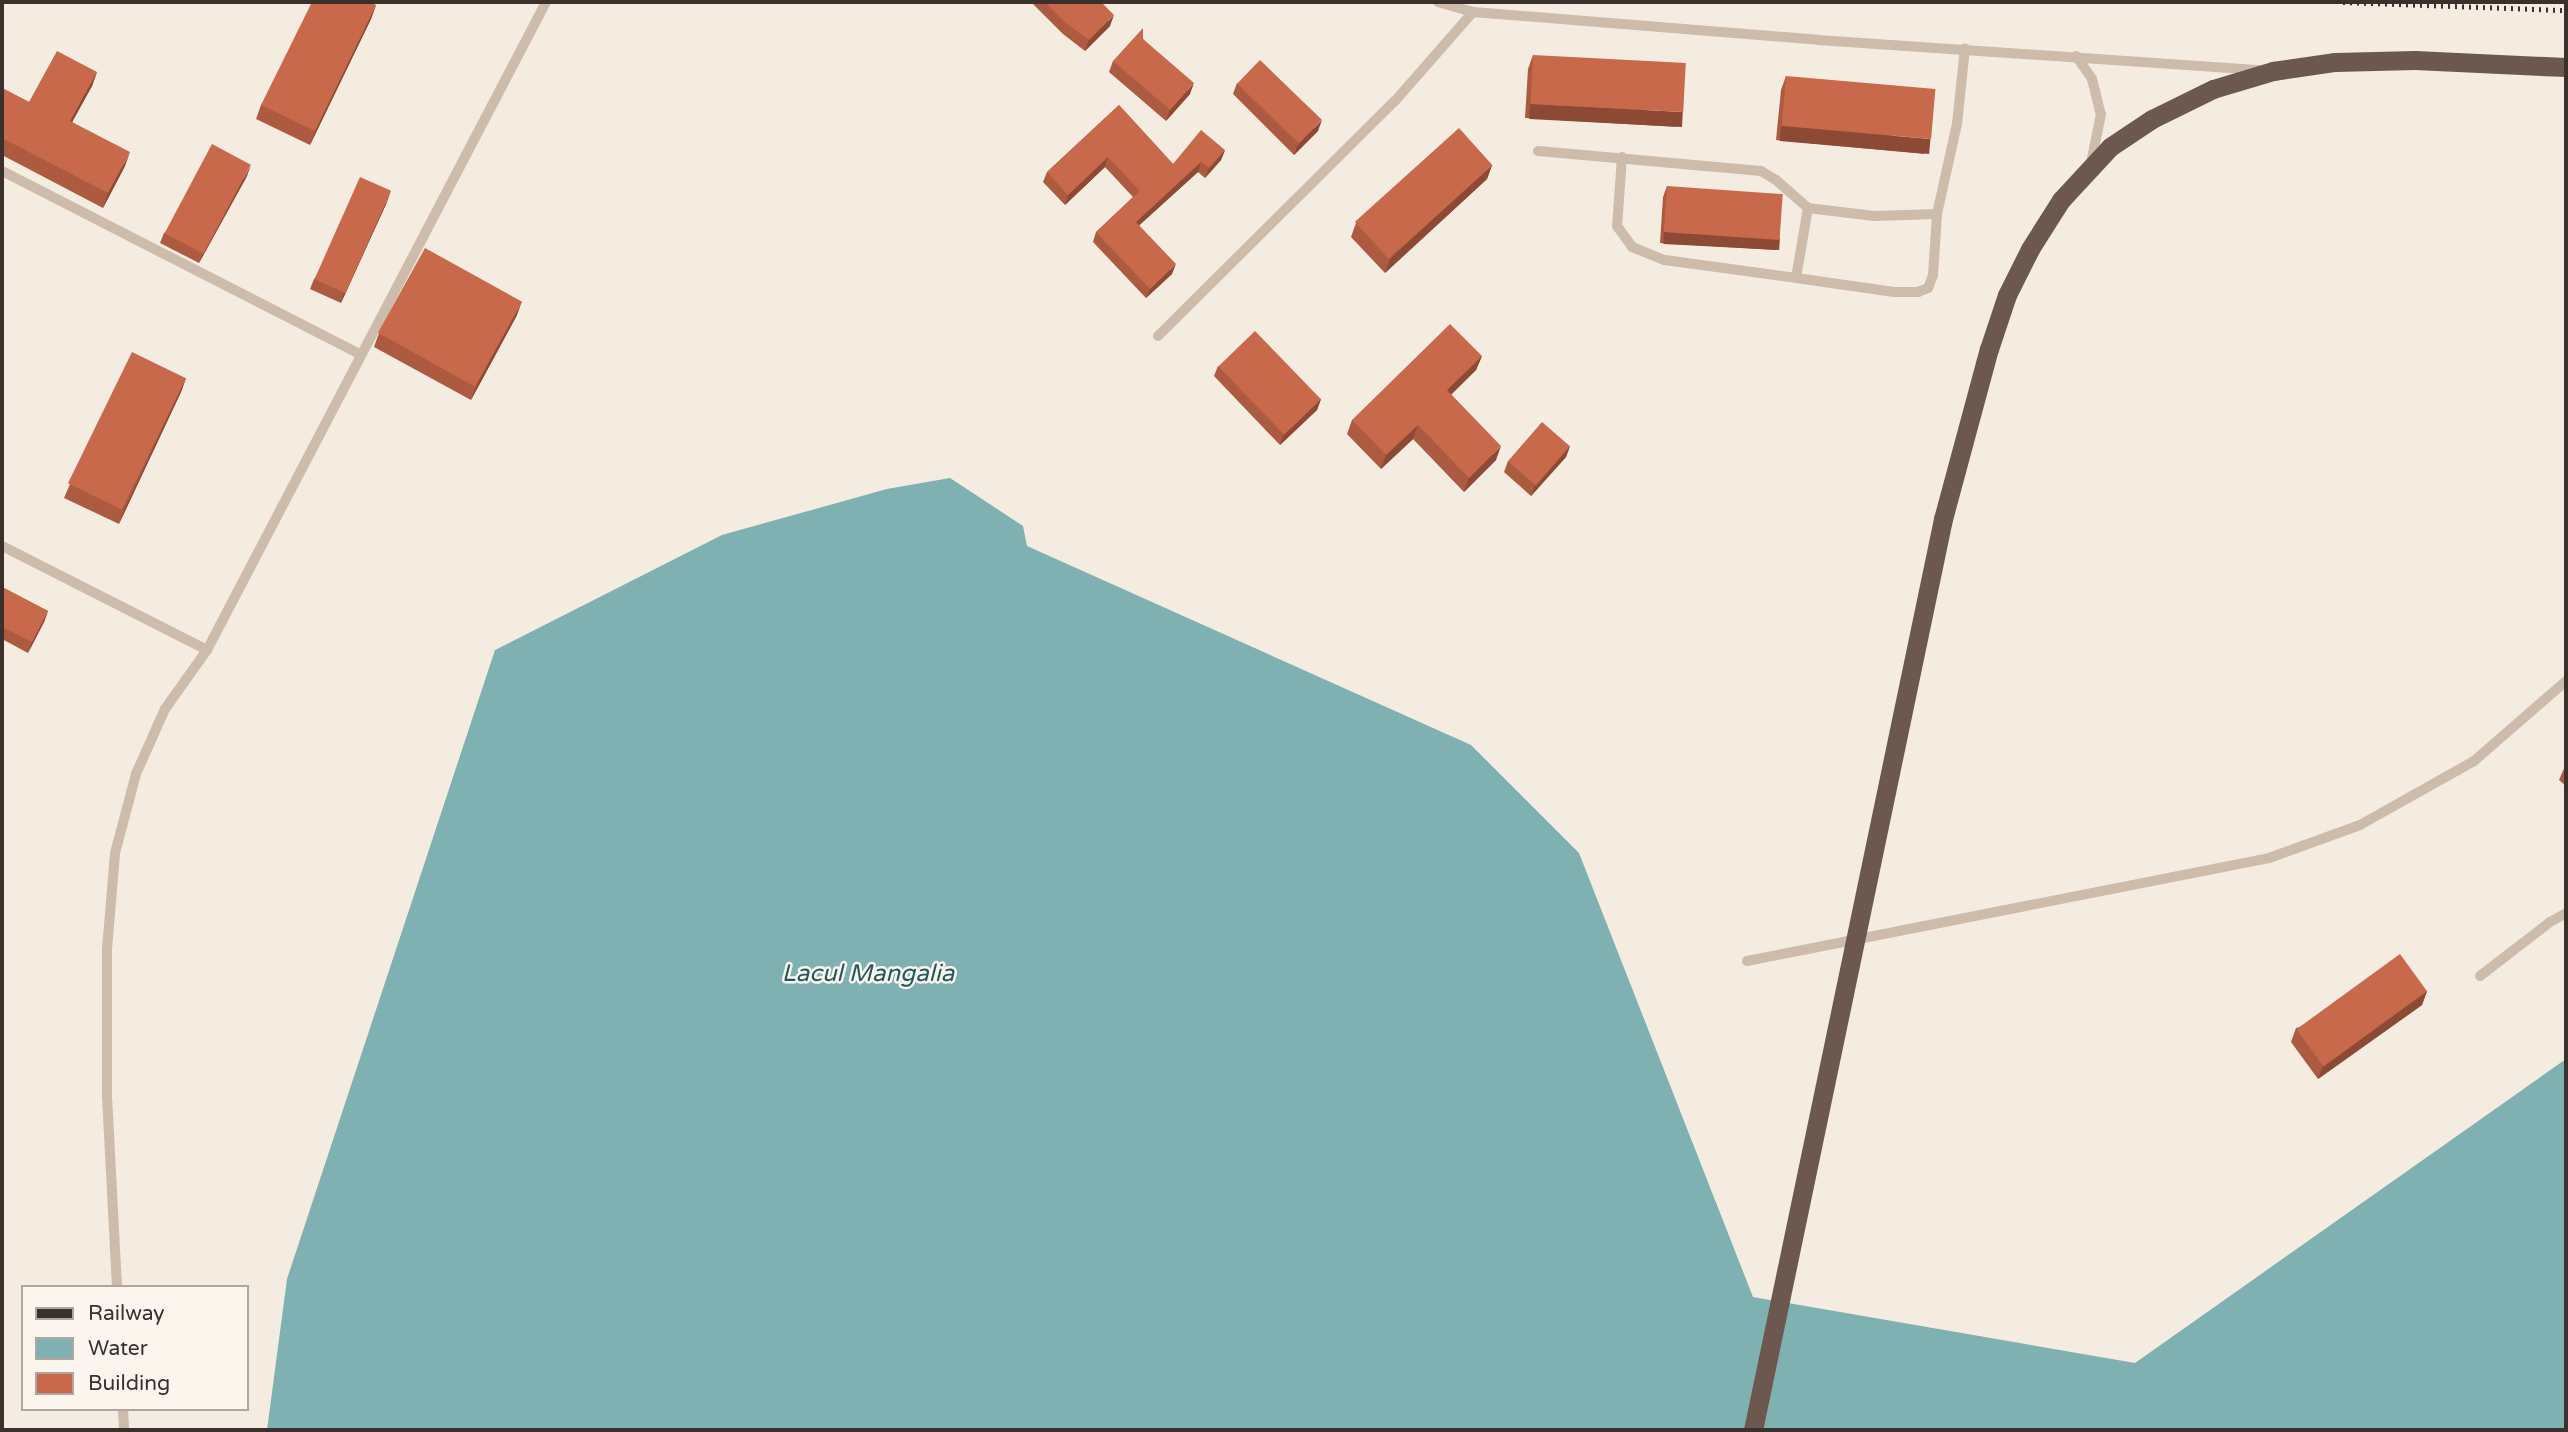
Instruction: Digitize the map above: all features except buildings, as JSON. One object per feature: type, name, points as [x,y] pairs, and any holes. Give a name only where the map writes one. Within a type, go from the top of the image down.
[{"type":"highway","points":[[1753,1430],[1943,519],[1989,349],[2007,295],[2030,249],[2062,200],[2090,166],[2110,148],[2152,119],[2213,89],[2273,71],[2335,62],[2415,60],[2566,67]]},
{"type":"lane","points":[[117,1285],[107,1093],[107,949],[115,853],[136,774],[165,709],[207,650],[546,2]]},
{"type":"lane","points":[[1438,2],[1473,12],[1818,40],[2273,71]]},
{"type":"lane","points":[[1158,336],[1395,101],[1473,12]]},
{"type":"lane","points":[[1622,157],[1617,226],[1632,247],[1665,260],[1894,292],[1918,292],[1928,288],[1933,275],[1937,214],[1956,124],[1965,48]]},
{"type":"lane","points":[[2076,56],[2092,79],[2101,114],[2090,166]]},
{"type":"lane","points":[[1538,150],[1761,171],[1776,180],[1808,208],[1874,216],[1937,214]]},
{"type":"lane","points":[[2,171],[360,354]]},
{"type":"lane","points":[[1796,278],[1808,208]]},
{"type":"lane","points":[[2,546],[207,650]]},
{"type":"lane","points":[[1747,961],[2269,858],[2360,825],[2474,761],[2566,681]]},
{"type":"lane","points":[[2480,976],[2550,922],[2566,913]]},
{"type":"lane","points":[[123,1411],[124,1430]]},
{"type":"water","name":"Lacul Mangalia","points":[[950,478],[1023,526],[1027,546],[1471,745],[1579,853],[1753,1297],[2135,1363],[2566,1059],[2566,1430],[267,1430],[287,1279],[495,650],[722,535],[887,489]]},
{"type":"railway","points":[[2343,2],[2566,10]]}]
